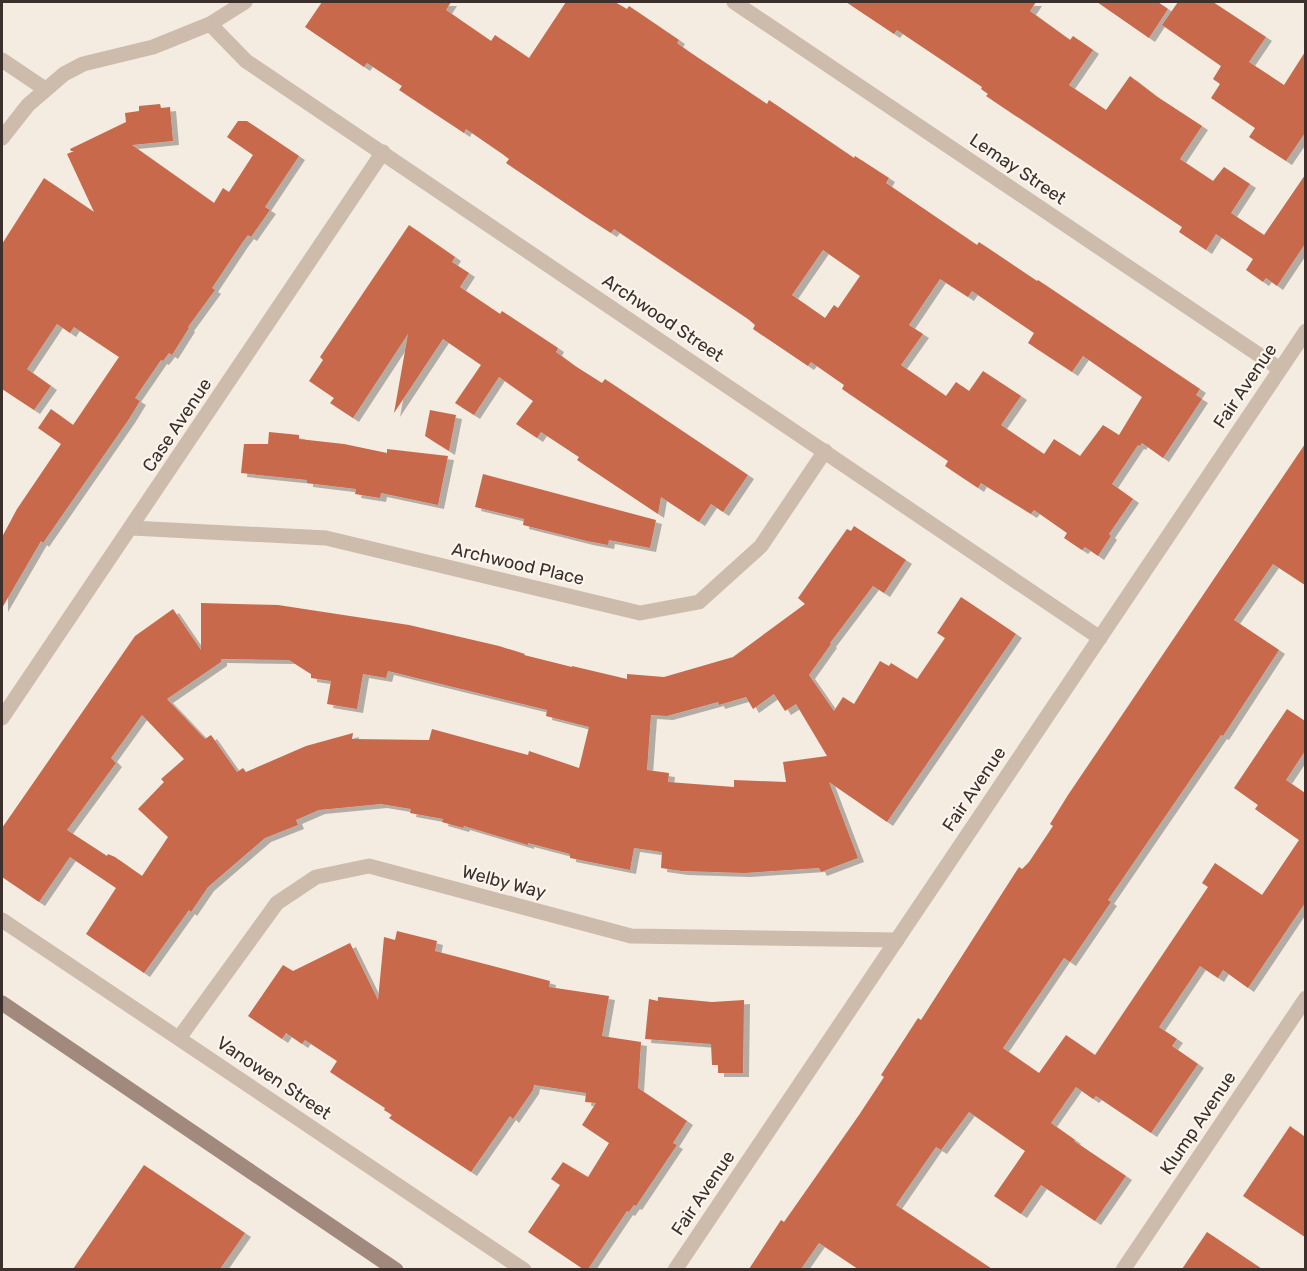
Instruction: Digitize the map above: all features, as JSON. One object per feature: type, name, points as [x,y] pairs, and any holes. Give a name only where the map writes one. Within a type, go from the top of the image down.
[{"type":"main road","points":[[2,1003],[396,1269]]},
{"type":"street","points":[[2,138],[28,105],[64,74],[82,64],[153,47],[210,24],[245,2]]},
{"type":"street","name":"Lemay Street","points":[[734,2],[1280,369]]},
{"type":"street","name":"Archwood Street","points":[[210,24],[246,61],[1100,638]]},
{"type":"street","points":[[2,60],[45,89]]},
{"type":"street","name":"Case Avenue","points":[[2,718],[383,152]]},
{"type":"street","name":"Fair Avenue","points":[[675,1269],[1305,331]]},
{"type":"street","name":"Archwood Place","points":[[132,528],[326,538],[640,614],[699,602],[761,546],[825,451]]},
{"type":"street","name":"Welby Way","points":[[179,1038],[277,903],[316,877],[369,866],[632,936],[897,940]]},
{"type":"street","name":"Vanowen Street","points":[[2,920],[524,1269]]},
{"type":"street","name":"Klump Avenue","points":[[1123,1269],[1305,998]]},
{"type":"building","points":[[322,2],[451,2],[446,10],[491,41],[495,35],[529,58],[566,2],[615,2],[627,9],[629,6],[679,40],[677,43],[688,51],[767,104],[769,100],[854,158],[855,156],[889,178],[886,183],[977,245],[979,242],[1038,280],[1200,389],[1196,395],[1202,399],[1163,458],[1142,443],[1138,445],[1112,484],[1133,499],[1109,534],[1111,536],[1098,556],[1085,547],[1082,550],[1064,538],[1067,533],[1034,510],[1031,514],[981,483],[978,488],[945,466],[948,461],[842,389],[844,385],[811,362],[808,366],[753,329],[755,325],[748,319],[614,229],[611,233],[583,215],[506,163],[509,159],[466,129],[464,133],[399,90],[402,86],[367,63],[364,67],[305,27]],"holes":[[[823,250],[860,276],[838,308],[834,305],[825,318],[792,295]],[[940,279],[968,297],[972,291],[1034,333],[1028,343],[1072,372],[1083,356],[1142,397],[1119,435],[1103,425],[1080,456],[1054,439],[1044,454],[1001,425],[1021,396],[983,371],[969,391],[956,382],[946,396],[901,365],[923,334],[909,325]]]},
{"type":"building","points":[[846,2],[1036,2],[1030,11],[1070,40],[1073,36],[1093,50],[1069,85],[1106,110],[1130,76],[1202,126],[1180,159],[1213,181],[1224,167],[1250,184],[1231,213],[1264,235],[1305,175],[1305,244],[1277,286],[1266,278],[1263,282],[1246,270],[1253,259],[1216,234],[1206,250],[1179,232],[1182,227],[986,96],[988,94],[981,89],[982,87],[897,30],[894,34]]},
{"type":"building","points":[[1097,2],[1158,2],[1168,9],[1149,38]]},
{"type":"building","points":[[1178,2],[1213,2],[1266,37],[1249,62],[1284,85],[1305,52],[1305,133],[1286,161],[1249,137],[1255,128],[1211,98],[1220,84],[1213,79],[1221,66],[1162,25]]},
{"type":"building","points":[[160,104],[161,108],[170,107],[173,141],[132,145],[214,203],[223,188],[229,192],[253,155],[227,137],[238,121],[247,121],[299,156],[265,207],[270,210],[251,237],[248,235],[242,243],[212,288],[215,290],[188,327],[172,355],[169,353],[163,361],[161,360],[135,398],[140,401],[129,419],[43,543],[41,541],[2,608],[2,537],[17,509],[61,444],[38,428],[51,409],[73,425],[119,357],[74,327],[70,333],[57,324],[27,369],[51,386],[34,410],[2,389],[2,244],[44,178],[94,212],[67,154],[74,151],[70,149],[126,122],[125,113],[139,111],[139,106]]},
{"type":"building","points":[[409,225],[455,257],[452,262],[469,273],[460,287],[500,314],[502,311],[558,348],[556,352],[575,366],[602,383],[605,379],[748,475],[723,512],[711,504],[699,522],[661,497],[658,514],[577,460],[579,457],[541,432],[537,438],[516,424],[533,401],[499,377],[474,415],[455,403],[481,365],[443,339],[394,413],[408,334],[353,418],[330,403],[334,398],[309,381],[323,360],[320,357]]},
{"type":"building","points":[[430,410],[456,415],[449,451],[425,436]]},
{"type":"building","points":[[269,432],[299,435],[299,439],[344,444],[387,453],[387,449],[448,456],[438,505],[381,493],[380,498],[355,494],[356,489],[307,483],[307,480],[241,473],[244,444],[268,444]]},
{"type":"building","points":[[1305,444],[1305,585],[1273,564],[1234,620],[1279,650],[1223,736],[1221,735],[1108,900],[1111,902],[1070,962],[1064,958],[1003,1048],[1039,1073],[1066,1035],[1095,1055],[1208,887],[1202,883],[1215,863],[1262,895],[1299,840],[1255,809],[1258,805],[1234,788],[1287,709],[1305,721],[1305,751],[1286,780],[1305,793],[1305,903],[1248,988],[1223,970],[1218,978],[1200,966],[1159,1027],[1177,1039],[1172,1046],[1198,1064],[1151,1133],[1096,1096],[1093,1099],[1076,1087],[1051,1123],[1126,1176],[1095,1221],[1041,1185],[1021,1214],[994,1196],[1025,1151],[969,1112],[941,1150],[936,1147],[896,1205],[992,1269],[858,1269],[819,1243],[801,1269],[749,1269],[781,1220],[784,1222],[859,1115],[884,1077],[881,1075],[918,1018],[921,1020],[1019,867],[1022,869],[1029,862],[1053,826],[1050,824],[1068,795]]},
{"type":"building","points":[[483,474],[656,520],[650,548],[609,540],[608,545],[587,541],[523,525],[524,519],[475,507]]},
{"type":"building","points":[[854,526],[906,560],[884,593],[873,586],[809,675],[834,711],[843,697],[854,704],[880,661],[889,666],[891,663],[917,679],[945,638],[937,633],[961,597],[1016,634],[887,822],[829,782],[858,858],[821,872],[819,868],[744,873],[682,871],[661,868],[662,852],[634,848],[630,870],[570,858],[570,854],[528,843],[528,845],[464,826],[463,828],[442,822],[443,819],[410,813],[411,809],[381,804],[319,810],[296,820],[298,825],[265,838],[208,887],[144,973],[86,934],[116,888],[70,857],[39,902],[2,877],[2,828],[135,636],[173,609],[201,650],[201,603],[278,605],[409,625],[627,679],[627,674],[664,677],[733,657],[805,604],[798,598],[847,529],[851,531]],"holes":[[[221,659],[289,660],[311,674],[311,678],[331,681],[327,704],[357,709],[363,674],[386,678],[388,671],[547,710],[546,716],[589,727],[579,768],[529,751],[528,755],[432,729],[429,740],[352,739],[353,733],[306,746],[246,772],[243,768],[237,772],[211,735],[205,739],[167,699],[221,662]],[[774,694],[785,711],[796,704],[827,756],[783,762],[786,782],[734,780],[734,787],[668,782],[669,773],[647,770],[651,715],[667,716],[746,697],[753,709]],[[142,715],[184,759],[161,779],[164,782],[138,809],[168,837],[142,876],[115,857],[108,854],[107,856],[67,830],[116,763],[111,758]]]},
{"type":"building","points":[[397,931],[437,941],[435,951],[550,981],[549,987],[609,996],[602,1036],[641,1042],[638,1088],[687,1121],[673,1143],[677,1145],[636,1206],[634,1205],[629,1212],[627,1211],[588,1269],[583,1269],[528,1232],[560,1185],[551,1179],[563,1162],[588,1177],[609,1143],[582,1125],[596,1103],[585,1102],[586,1093],[534,1085],[513,1119],[510,1116],[471,1172],[389,1118],[392,1115],[384,1110],[385,1108],[330,1072],[337,1061],[305,1040],[302,1044],[286,1033],[282,1039],[248,1016],[283,965],[293,971],[350,943],[378,1000],[384,937],[395,940]]},
{"type":"building","points":[[658,997],[712,1002],[744,1000],[743,1073],[718,1073],[718,1065],[712,1065],[711,1044],[645,1039],[649,999],[658,1001]]},
{"type":"building","points":[[1290,1126],[1305,1137],[1305,1237],[1243,1196]]},
{"type":"building","points":[[144,1165],[245,1233],[220,1269],[73,1269]]},
{"type":"building","points":[[1207,1232],[1262,1269],[1182,1269]]}]
